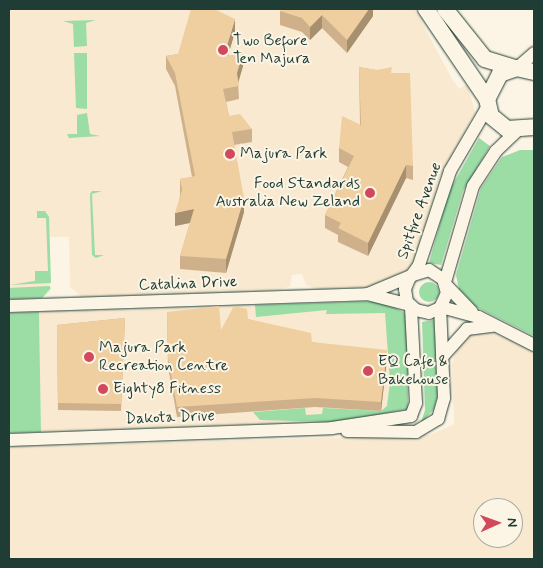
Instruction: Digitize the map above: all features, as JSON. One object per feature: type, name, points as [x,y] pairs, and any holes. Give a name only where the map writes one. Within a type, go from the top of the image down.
[{"type":"main road","points":[[426,9],[498,123],[526,131]]},
{"type":"main road","points":[[445,9],[486,60],[534,72]]},
{"type":"main road","points":[[487,103],[495,79],[515,68]]},
{"type":"street","points":[[515,68],[534,53]]},
{"type":"street","name":"Spitfire Avenue","points":[[412,275],[450,171],[487,103]]},
{"type":"street","points":[[332,428],[412,432],[430,426],[443,404],[440,307],[473,186],[496,151],[526,131]]},
{"type":"street","points":[[332,428],[414,414],[410,306],[405,289],[412,275],[429,270],[446,283],[479,317]]},
{"type":"street","name":"Catalina Drive","points":[[367,294],[412,275]]},
{"type":"street","name":"Catalina Drive","points":[[9,306],[367,294],[410,306]]},
{"type":"street","points":[[410,306],[424,313],[440,307],[479,317],[534,345]]},
{"type":"street","points":[[442,357],[467,329],[499,327]]},
{"type":"street","name":"Dakota Drive","points":[[9,440],[332,428]]},
{"type":"shaded area","name":"Majura Park","points":[[9,9],[415,9],[452,79],[459,89],[466,85],[469,90],[475,112],[439,178],[414,263],[405,275],[373,287],[315,289],[306,285],[302,274],[292,275],[290,286],[281,290],[82,297],[70,287],[69,237],[50,237],[50,292],[42,298],[9,299]]},
{"type":"shaded area","points":[[389,302],[406,410],[337,422],[41,432],[39,312]]},
{"type":"shaded area","points":[[492,332],[534,352],[534,559],[9,559],[9,447],[430,435],[454,424],[452,365],[457,347],[471,335]]},
{"type":"green space","points":[[96,20],[86,23],[87,46],[74,47],[73,24],[63,21]]},
{"type":"green space","points":[[74,53],[87,53],[87,109],[76,108]]},
{"type":"green space","points":[[87,113],[90,134],[100,136],[69,138],[67,134],[77,134],[77,115]]},
{"type":"green space","points":[[479,138],[490,146],[463,191],[441,265],[429,263],[449,191]]},
{"type":"green space","points":[[520,150],[534,150],[534,336],[476,307],[459,289],[456,275],[481,188],[502,157]]},
{"type":"green space","points":[[92,191],[102,191],[92,194],[95,255],[104,255],[96,258],[92,255],[90,194]]},
{"type":"green space","points":[[37,211],[45,211],[49,217],[51,283],[9,285],[35,281],[35,271],[48,271],[46,218],[37,218]]},
{"type":"green space","points":[[429,282],[436,285],[439,292],[436,299],[429,302],[422,299],[419,292],[422,285]]},
{"type":"green space","points":[[49,286],[51,288],[42,298],[9,299],[9,288]]},
{"type":"green space","points":[[382,301],[407,314],[408,409],[337,422],[260,420],[253,412],[305,408],[306,415],[322,414],[323,408],[381,411],[387,406],[390,382],[385,313],[326,314],[327,310],[256,317],[255,305]]},
{"type":"green space","points":[[39,312],[41,432],[9,433],[9,313]]},
{"type":"green space","points":[[434,320],[438,394],[434,409],[420,425],[425,410],[422,322]]},
{"type":"building","points":[[191,9],[214,9],[235,19],[224,56],[243,53],[237,73],[239,86],[223,89],[229,116],[240,114],[252,129],[232,132],[244,198],[226,259],[180,256],[194,209],[175,213],[182,190],[180,179],[195,176],[175,73],[166,56],[178,54]]},
{"type":"building","points":[[283,9],[369,9],[347,40],[322,15],[310,27],[302,18],[280,11]]},
{"type":"building","points":[[359,67],[377,70],[392,67],[391,73],[410,73],[413,166],[406,165],[368,243],[338,228],[341,223],[325,215],[354,156],[339,148],[342,116],[361,125]]},
{"type":"building","points":[[219,306],[221,330],[234,306],[247,309],[248,319],[311,333],[312,342],[387,350],[381,402],[315,398],[177,407],[168,358],[167,312]]},
{"type":"building","name":"Majura Park Recreation Centre","points":[[125,318],[121,404],[58,403],[57,325]]},
{"type":"place","name":"Two Before Ten Majura","points":[[223,50]]},
{"type":"place","name":"Majura Park","points":[[230,154]]},
{"type":"place","name":"Food Standards Australia New Zeland","points":[[370,193]]},
{"type":"place","name":"Majura Park Recreation Centre","points":[[89,357]]},
{"type":"place","name":"EQ Cafe & Bakehouse","points":[[368,371]]},
{"type":"place","name":"Eighty8 Fitness","points":[[103,389]]}]
